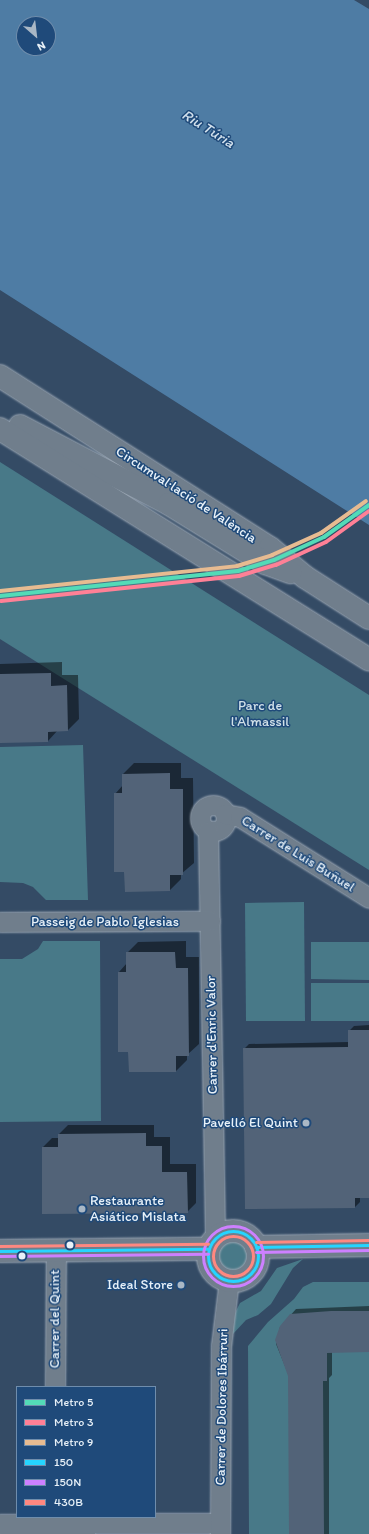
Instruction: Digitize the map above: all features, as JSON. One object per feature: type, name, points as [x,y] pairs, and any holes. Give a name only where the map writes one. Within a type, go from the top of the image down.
[{"type":"main road","name":"Circumval·lació de València","points":[[0,376],[270,548],[305,577],[369,618]]},
{"type":"main road","points":[[0,414],[169,504],[265,563],[305,577]]},
{"type":"main road","points":[[0,429],[369,660]]},
{"type":"main road","points":[[0,1251],[56,1251],[212,1244],[222,1234],[238,1232],[246,1235],[256,1247],[258,1253],[254,1269],[243,1278],[229,1280],[222,1278],[211,1268],[212,1244]]},
{"type":"main road","points":[[256,1247],[369,1245]]},
{"type":"street","name":"Carrer d'Enric Valor","points":[[212,1244],[208,831],[221,829],[225,822],[225,814]]},
{"type":"street","name":"Carrer de Luis Buñuel","points":[[225,814],[240,817],[369,898]]},
{"type":"street","name":"Passeig de Pablo Iglesias","points":[[0,922],[210,921]]},
{"type":"street","name":"Carrer del Quint","points":[[55,1386],[56,1251]]},
{"type":"street","name":"Carrer de Dolores Ibárruri","points":[[220,1529],[221,1346],[229,1280]]},
{"type":"street","points":[[0,1524],[220,1529]]},
{"type":"green space","name":"Parc de l'Almassil","points":[[0,462],[369,695],[369,870],[0,639]]},
{"type":"green space","points":[[83,745],[88,900],[46,900],[33,887],[23,883],[0,882],[0,747]]},
{"type":"green space","points":[[304,902],[305,1021],[246,1021],[245,903]]},
{"type":"green space","points":[[43,941],[100,941],[101,1121],[0,1122],[0,959],[22,959],[38,949]]},
{"type":"green space","points":[[311,942],[369,942],[369,980],[311,979]]},
{"type":"green space","points":[[311,983],[369,983],[369,1021],[311,1021]]},
{"type":"green space","points":[[229,1239],[235,1239],[244,1244],[248,1250],[248,1262],[244,1268],[235,1273],[229,1273],[220,1268],[215,1259],[215,1253],[220,1244]]},
{"type":"green space","points":[[303,1259],[293,1268],[271,1304],[258,1315],[246,1320],[233,1334],[233,1317],[240,1303],[261,1291],[277,1268]]},
{"type":"green space","points":[[313,1282],[369,1282],[369,1534],[249,1534],[248,1346],[268,1322],[294,1299],[303,1287]]},
{"type":"water","name":"Riu Túria","points":[[0,0],[354,0],[369,9],[369,525],[0,290]]},
{"type":"building","points":[[51,673],[51,686],[67,685],[68,731],[48,732],[48,742],[0,743],[0,674]]},
{"type":"building","points":[[170,773],[170,789],[183,789],[183,875],[170,875],[170,891],[125,892],[124,872],[114,872],[114,793],[122,793],[122,774]]},
{"type":"building","points":[[126,952],[175,952],[176,968],[188,968],[189,1056],[176,1056],[176,1072],[129,1072],[128,1052],[118,1052],[118,972],[126,972]]},
{"type":"building","name":"Pavelló El Quint","points":[[348,1030],[369,1030],[369,1198],[355,1198],[355,1208],[245,1209],[243,1048],[348,1047]]},
{"type":"building","points":[[146,1133],[146,1146],[162,1146],[162,1172],[187,1172],[188,1213],[42,1214],[42,1147],[58,1147],[58,1134]]},
{"type":"building","points":[[331,1311],[369,1311],[369,1352],[327,1353],[327,1381],[323,1381],[324,1534],[289,1534],[288,1376],[275,1340],[280,1326],[290,1314]]},
{"type":"metro line","name":"9","points":[[0,591],[237,566],[272,555],[321,533],[366,501]]},
{"type":"metro line","name":"5","points":[[0,596],[238,571],[274,560],[324,537],[369,505]]},
{"type":"metro line","name":"3","points":[[1,601],[239,576],[276,565],[326,542],[369,511]]},
{"type":"transit line","name":"150N","points":[[233,1226],[249,1231],[254,1235],[258,1240],[263,1256],[258,1272],[254,1277],[249,1281],[233,1286],[217,1281],[212,1277],[208,1272],[203,1256],[208,1240],[212,1235],[217,1231],[233,1226]]},
{"type":"transit line","name":"150","points":[[233,1231],[242,1233],[253,1242],[258,1256],[256,1265],[247,1276],[233,1281],[224,1279],[213,1270],[208,1256],[210,1247],[219,1236],[233,1231]]},
{"type":"transit line","name":"430B","points":[[233,1236],[241,1238],[247,1242],[251,1248],[253,1256],[251,1264],[247,1270],[241,1274],[233,1276],[225,1274],[219,1270],[215,1264],[213,1256],[215,1248],[219,1242],[225,1238],[233,1236]]},
{"type":"transit line","name":"430B","points":[[256,1242],[369,1240]]},
{"type":"transit line","name":"430B","points":[[0,1246],[208,1244]]},
{"type":"transit line","name":"150","points":[[256,1247],[369,1245]]},
{"type":"transit line","name":"150","points":[[0,1251],[208,1249]]},
{"type":"transit line","name":"150N","points":[[256,1252],[369,1250]]},
{"type":"transit line","name":"150N","points":[[0,1256],[208,1254]]},
{"type":"place","name":"Pavelló El Quint","points":[[306,1123]]},
{"type":"place","name":"Restaurante Asiático Mislata","points":[[82,1209]]},
{"type":"place","name":"Ideal Store","points":[[181,1285]]}]
